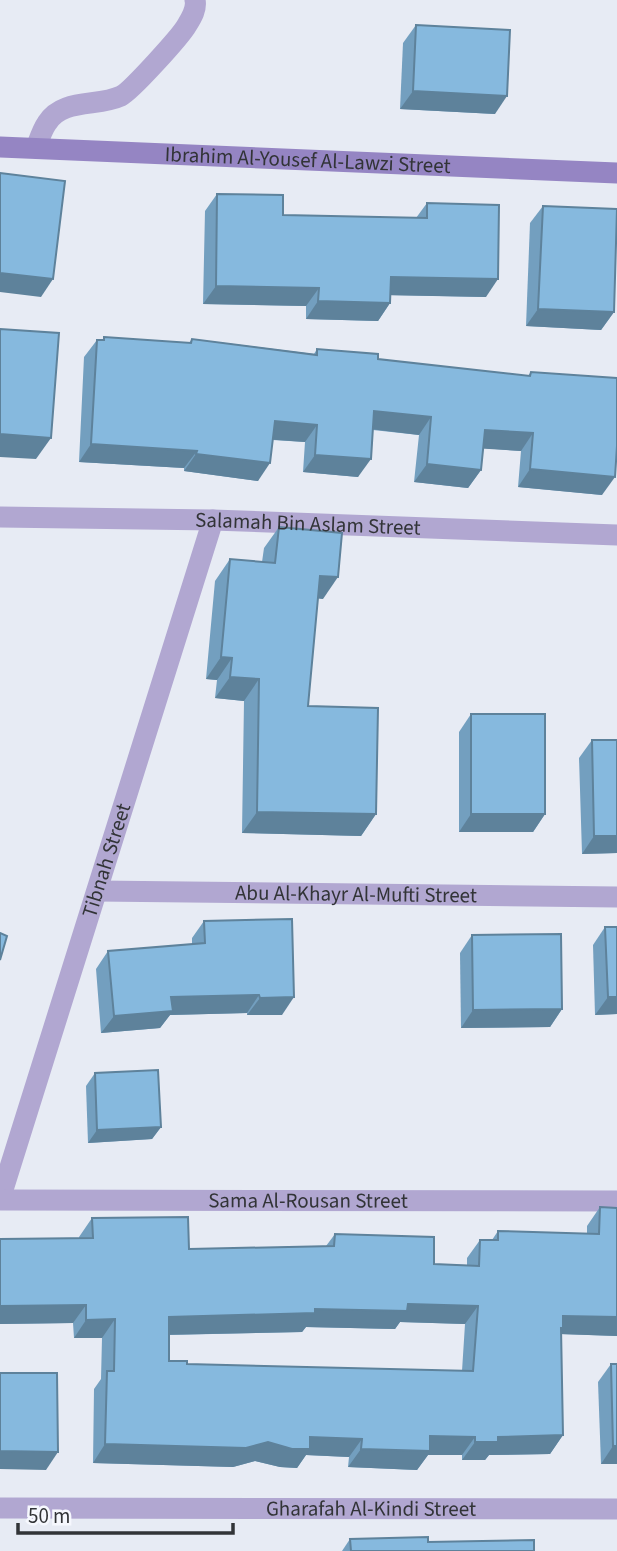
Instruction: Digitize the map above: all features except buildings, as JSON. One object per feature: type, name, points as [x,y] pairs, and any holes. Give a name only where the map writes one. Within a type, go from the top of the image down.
[{"type":"street","points":[[36,148],[47,121],[59,112],[77,104],[100,102],[123,95],[186,27],[196,7],[195,0]]},
{"type":"street","name":"Ibrahim Al-Yousef Al-Lawzi Street","points":[[0,146],[617,173]]},
{"type":"street","name":"Salamah Bin Aslam Street","points":[[0,517],[214,520],[617,536]]},
{"type":"street","name":"Tibnah Street","points":[[0,1200],[214,520]]},
{"type":"street","name":"Abu Al-Khayr Al-Mufti Street","points":[[97,891],[617,897]]},
{"type":"street","name":"Sama Al-Rousan Street","points":[[0,1200],[617,1201]]},
{"type":"street","name":"Gharafah Al-Kindi Street","points":[[0,1508],[617,1509]]}]
